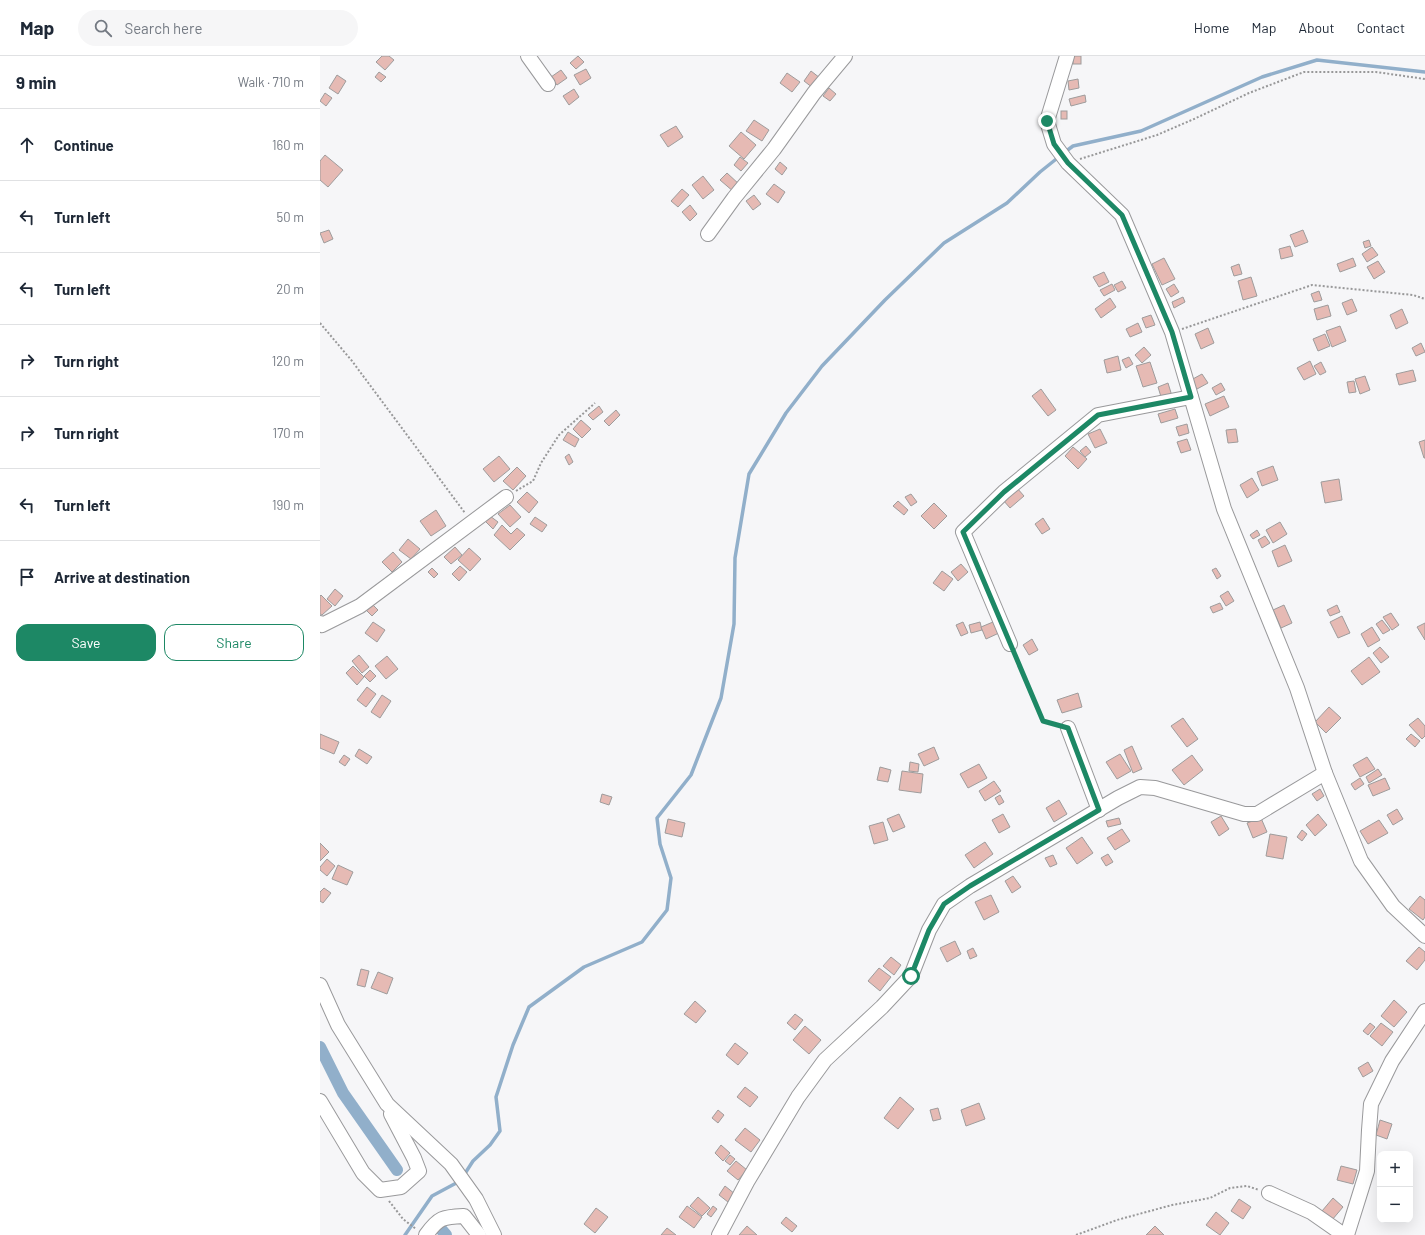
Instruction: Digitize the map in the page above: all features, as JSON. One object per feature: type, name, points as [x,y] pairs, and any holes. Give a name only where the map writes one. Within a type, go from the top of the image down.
[{"type":"street","points":[[528,56],[548,84]]},
{"type":"street","points":[[708,234],[734,198],[774,149],[814,93],[844,56]]},
{"type":"street","points":[[1067,56],[1047,121],[1054,144],[1068,163],[1122,215],[1172,332],[1224,509],[1297,688],[1325,773],[1361,862],[1392,906],[1425,936]]},
{"type":"street","points":[[1010,644],[963,532],[1004,492],[1098,415],[1191,397]]},
{"type":"street","points":[[320,623],[322,625],[360,606],[506,497]]},
{"type":"street","points":[[1068,728],[1099,810]]},
{"type":"street","points":[[719,1235],[747,1182],[798,1097],[825,1060],[882,1007],[911,976],[929,930],[944,904],[970,886],[1140,786],[1155,788],[1244,814],[1257,814],[1325,773]]},
{"type":"street","points":[[320,985],[338,1025],[387,1104],[419,1171],[401,1187],[380,1190],[363,1173],[320,1101]]},
{"type":"street","points":[[1269,1193],[1311,1212],[1346,1235],[1367,1171],[1372,1104],[1392,1061],[1425,1011]]},
{"type":"street","points":[[387,1104],[452,1164],[476,1199],[494,1235]]},
{"type":"street","points":[[422,1233],[445,1217],[464,1216],[479,1235]]},
{"type":"path","points":[[1068,163],[1156,135],[1249,93],[1304,72],[1376,72],[1425,79]]},
{"type":"path","points":[[1172,332],[1312,285],[1413,295],[1425,299]]},
{"type":"path","points":[[320,324],[352,361],[472,522]]},
{"type":"path","points":[[506,497],[533,481],[541,463],[559,435],[595,403]]},
{"type":"path","points":[[1010,644],[1043,721],[1068,728]]},
{"type":"path","points":[[1076,1235],[1117,1220],[1172,1205],[1210,1198],[1230,1188],[1247,1186],[1269,1193]]},
{"type":"path","points":[[380,1190],[403,1219],[422,1233]]},
{"type":"building","points":[[382,56],[389,56],[394,60],[385,70],[376,62]]},
{"type":"building","points":[[578,56],[584,62],[576,69],[570,63]]},
{"type":"building","points":[[1073,56],[1081,56],[1081,64],[1073,64]]},
{"type":"building","points":[[586,69],[591,78],[580,85],[574,75]]},
{"type":"building","points":[[561,70],[567,78],[557,85],[551,77]]},
{"type":"building","points":[[811,71],[820,78],[813,88],[804,81]]},
{"type":"building","points":[[379,72],[386,77],[381,82],[375,77]]},
{"type":"building","points":[[787,73],[800,82],[792,92],[780,83]]},
{"type":"building","points":[[337,75],[346,81],[338,94],[329,88]]},
{"type":"building","points":[[1078,79],[1079,88],[1069,90],[1068,81]]},
{"type":"building","points":[[829,88],[836,94],[830,101],[823,96]]},
{"type":"building","points":[[574,89],[579,97],[569,105],[563,96]]},
{"type":"building","points":[[325,93],[332,98],[326,106],[320,101]]},
{"type":"building","points":[[1085,95],[1086,102],[1071,106],[1069,99]]},
{"type":"building","points":[[1061,111],[1067,111],[1067,119],[1061,119]]},
{"type":"building","points":[[754,120],[769,130],[762,141],[746,131]]},
{"type":"building","points":[[676,126],[683,137],[668,147],[660,135]]},
{"type":"building","points":[[741,132],[756,145],[744,159],[729,146]]},
{"type":"building","points":[[325,155],[343,170],[328,187],[320,180],[320,161]]},
{"type":"building","points":[[740,157],[748,163],[741,171],[734,165]]},
{"type":"building","points":[[780,162],[787,168],[782,175],[775,169]]},
{"type":"building","points":[[727,173],[740,185],[734,192],[720,180]]},
{"type":"building","points":[[703,176],[714,190],[703,199],[692,185]]},
{"type":"building","points":[[774,184],[785,192],[778,203],[766,194]]},
{"type":"building","points":[[682,189],[689,195],[678,207],[671,201]]},
{"type":"building","points":[[754,195],[761,204],[753,210],[746,201]]},
{"type":"building","points":[[690,205],[697,214],[690,221],[682,212]]},
{"type":"building","points":[[329,230],[333,239],[324,243],[320,233]]},
{"type":"building","points":[[1303,230],[1308,242],[1295,247],[1290,235]]},
{"type":"building","points":[[1369,240],[1371,246],[1365,248],[1363,242]]},
{"type":"building","points":[[1290,246],[1293,256],[1281,259],[1279,249]]},
{"type":"building","points":[[1372,247],[1378,255],[1367,262],[1362,254]]},
{"type":"building","points":[[1164,258],[1175,279],[1162,285],[1152,264]]},
{"type":"building","points":[[1353,258],[1356,266],[1340,272],[1337,264]]},
{"type":"building","points":[[1378,261],[1385,272],[1374,279],[1367,267]]},
{"type":"building","points":[[1239,264],[1242,274],[1234,276],[1231,267]]},
{"type":"building","points":[[1104,272],[1109,282],[1099,287],[1093,277]]},
{"type":"building","points":[[1251,277],[1257,296],[1243,300],[1238,281]]},
{"type":"building","points":[[1122,281],[1126,288],[1118,292],[1114,285]]},
{"type":"building","points":[[1112,284],[1115,290],[1104,296],[1100,290]]},
{"type":"building","points":[[1174,284],[1179,292],[1171,297],[1166,289]]},
{"type":"building","points":[[1319,291],[1322,300],[1314,302],[1311,294]]},
{"type":"building","points":[[1183,297],[1185,302],[1174,308],[1172,302]]},
{"type":"building","points":[[1110,298],[1116,307],[1101,318],[1095,309]]},
{"type":"building","points":[[1352,299],[1357,311],[1347,315],[1342,303]]},
{"type":"building","points":[[1328,305],[1331,316],[1317,320],[1314,309]]},
{"type":"building","points":[[1402,309],[1408,323],[1396,329],[1390,315]]},
{"type":"building","points":[[1151,315],[1155,325],[1146,328],[1142,318]]},
{"type":"building","points":[[1138,323],[1142,332],[1130,337],[1126,329]]},
{"type":"building","points":[[1340,326],[1346,341],[1332,347],[1326,331]]},
{"type":"building","points":[[1208,328],[1214,343],[1201,349],[1195,334]]},
{"type":"building","points":[[1325,334],[1330,346],[1318,351],[1313,339]]},
{"type":"building","points":[[1421,343],[1425,352],[1416,356],[1412,348]]},
{"type":"building","points":[[1144,347],[1151,355],[1142,363],[1135,355]]},
{"type":"building","points":[[1118,356],[1121,370],[1107,373],[1104,360]]},
{"type":"building","points":[[1129,357],[1133,364],[1126,368],[1122,360]]},
{"type":"building","points":[[1310,361],[1316,374],[1304,380],[1297,368]]},
{"type":"building","points":[[1150,362],[1157,383],[1143,387],[1136,366]]},
{"type":"building","points":[[1321,362],[1326,372],[1320,375],[1314,366]]},
{"type":"building","points":[[1413,370],[1416,381],[1399,385],[1396,374]]},
{"type":"building","points":[[1202,374],[1208,383],[1197,389],[1191,380]]},
{"type":"building","points":[[1365,376],[1370,390],[1360,394],[1355,379]]},
{"type":"building","points":[[1354,381],[1356,392],[1349,393],[1347,382]]},
{"type":"building","points":[[1168,383],[1172,396],[1162,400],[1158,387]]},
{"type":"building","points":[[1221,383],[1225,390],[1216,395],[1212,388]]},
{"type":"building","points":[[1041,389],[1056,410],[1048,416],[1032,396]]},
{"type":"building","points":[[1224,396],[1229,407],[1210,416],[1205,404]]},
{"type":"building","points":[[599,406],[603,412],[593,420],[588,415]]},
{"type":"building","points":[[1175,409],[1178,418],[1161,423],[1158,414]]},
{"type":"building","points":[[616,410],[620,415],[609,426],[604,421]]},
{"type":"building","points":[[581,420],[591,429],[582,438],[573,429]]},
{"type":"building","points":[[1187,424],[1189,433],[1179,436],[1176,427]]},
{"type":"building","points":[[1100,429],[1107,443],[1095,448],[1088,434]]},
{"type":"building","points":[[1236,429],[1238,442],[1228,443],[1226,430]]},
{"type":"building","points":[[568,432],[579,439],[575,447],[563,440]]},
{"type":"building","points":[[1187,439],[1191,450],[1181,453],[1177,442]]},
{"type":"building","points":[[1425,440],[1425,458],[1424,458],[1419,442]]},
{"type":"building","points":[[1086,446],[1091,452],[1085,457],[1080,451]]},
{"type":"building","points":[[1073,447],[1087,459],[1078,469],[1065,456]]},
{"type":"building","points":[[569,454],[573,462],[569,465],[565,457]]},
{"type":"building","points":[[499,456],[510,469],[494,482],[483,469]]},
{"type":"building","points":[[1273,466],[1278,480],[1262,486],[1257,472]]},
{"type":"building","points":[[517,467],[526,476],[513,490],[503,481]]},
{"type":"building","points":[[1252,478],[1259,490],[1247,498],[1240,485]]},
{"type":"building","points":[[1339,479],[1342,500],[1325,503],[1321,482]]},
{"type":"building","points":[[1017,488],[1024,496],[1010,508],[1003,500]]},
{"type":"building","points":[[527,492],[538,502],[529,513],[517,502]]},
{"type":"building","points":[[911,494],[917,502],[911,506],[905,497]]},
{"type":"building","points":[[898,501],[908,510],[904,515],[893,506]]},
{"type":"building","points":[[934,503],[947,516],[934,529],[921,516]]},
{"type":"building","points":[[510,505],[521,517],[510,527],[498,514]]},
{"type":"building","points":[[436,510],[446,526],[431,536],[420,521]]},
{"type":"building","points":[[490,516],[498,522],[493,529],[485,521]]},
{"type":"building","points":[[535,517],[547,525],[542,532],[530,524]]},
{"type":"building","points":[[1043,518],[1050,529],[1042,534],[1035,524]]},
{"type":"building","points":[[1280,522],[1287,534],[1273,543],[1266,530]]},
{"type":"building","points":[[502,525],[511,534],[517,528],[525,535],[510,550],[494,535]]},
{"type":"building","points":[[1257,530],[1260,535],[1253,539],[1250,535]]},
{"type":"building","points":[[1265,536],[1270,543],[1262,548],[1258,540]]},
{"type":"building","points":[[408,539],[420,549],[411,559],[399,550]]},
{"type":"building","points":[[1285,545],[1292,561],[1278,567],[1272,551]]},
{"type":"building","points":[[455,547],[462,555],[451,564],[444,557]]},
{"type":"building","points":[[469,548],[481,559],[470,571],[458,560]]},
{"type":"building","points":[[393,552],[402,562],[392,572],[382,562]]},
{"type":"building","points":[[961,564],[968,572],[958,581],[951,572]]},
{"type":"building","points":[[460,566],[467,572],[459,581],[452,574]]},
{"type":"building","points":[[432,568],[438,574],[434,578],[428,572]]},
{"type":"building","points":[[1216,568],[1221,576],[1217,579],[1212,570]]},
{"type":"building","points":[[942,571],[953,579],[944,591],[933,583]]},
{"type":"building","points":[[335,589],[343,596],[335,606],[327,599]]},
{"type":"building","points":[[1228,591],[1234,601],[1226,606],[1220,596]]},
{"type":"building","points":[[321,595],[332,606],[322,615],[320,614]]},
{"type":"building","points":[[1220,603],[1223,609],[1213,613],[1210,607]]},
{"type":"building","points":[[372,604],[378,610],[372,616],[366,610]]},
{"type":"building","points":[[1284,605],[1292,623],[1281,628],[1273,610]]},
{"type":"building","points":[[1337,605],[1340,612],[1330,616],[1327,610]]},
{"type":"building","points":[[1391,613],[1399,625],[1392,630],[1383,617]]},
{"type":"building","points":[[1342,616],[1350,633],[1338,638],[1330,622]]},
{"type":"building","points":[[1382,620],[1390,630],[1383,634],[1376,624]]},
{"type":"building","points":[[373,622],[385,630],[377,642],[365,633]]},
{"type":"building","points":[[963,622],[968,633],[961,636],[956,625]]},
{"type":"building","points":[[980,622],[982,630],[971,633],[969,625]]},
{"type":"building","points":[[993,622],[999,633],[986,639],[981,627]]},
{"type":"building","points":[[1425,623],[1425,640],[1417,627]]},
{"type":"building","points":[[1372,627],[1380,640],[1368,647],[1361,634]]},
{"type":"building","points":[[1032,639],[1038,650],[1029,655],[1023,645]]},
{"type":"building","points":[[1380,647],[1389,657],[1381,663],[1373,653]]},
{"type":"building","points":[[359,655],[369,667],[362,673],[352,661]]},
{"type":"building","points":[[387,656],[398,669],[386,679],[375,666]]},
{"type":"building","points":[[1369,657],[1380,672],[1362,685],[1351,671]]},
{"type":"building","points":[[353,666],[364,677],[357,685],[346,673]]},
{"type":"building","points":[[370,670],[376,676],[370,682],[364,676]]},
{"type":"building","points":[[367,687],[376,694],[366,707],[357,700]]},
{"type":"building","points":[[1078,693],[1082,707],[1062,713],[1057,700]]},
{"type":"building","points":[[382,695],[391,701],[380,718],[371,712]]},
{"type":"building","points":[[1329,707],[1341,718],[1326,733],[1315,722]]},
{"type":"building","points":[[1183,718],[1198,739],[1187,747],[1171,726]]},
{"type":"building","points":[[1418,718],[1425,726],[1425,736],[1422,739],[1409,725]]},
{"type":"building","points":[[320,734],[339,742],[334,754],[320,748]]},
{"type":"building","points":[[1411,734],[1420,741],[1415,747],[1406,739]]},
{"type":"building","points":[[1132,746],[1142,769],[1133,773],[1124,750]]},
{"type":"building","points":[[934,747],[939,759],[924,766],[918,754]]},
{"type":"building","points":[[359,749],[372,757],[367,764],[355,756]]},
{"type":"building","points":[[1120,754],[1131,771],[1117,779],[1106,762]]},
{"type":"building","points":[[344,755],[350,759],[345,766],[339,762]]},
{"type":"building","points":[[1192,755],[1203,770],[1184,785],[1172,770]]},
{"type":"building","points":[[1367,757],[1375,769],[1360,777],[1353,765]]},
{"type":"building","points":[[910,762],[919,764],[918,772],[909,771]]},
{"type":"building","points":[[979,764],[987,778],[968,788],[960,774]]},
{"type":"building","points":[[880,767],[891,770],[888,782],[877,780]]},
{"type":"building","points":[[1378,769],[1382,775],[1369,783],[1366,777]]},
{"type":"building","points":[[902,771],[923,774],[921,793],[899,790]]},
{"type":"building","points":[[1360,778],[1364,784],[1355,790],[1351,784]]},
{"type":"building","points":[[1385,778],[1390,789],[1373,796],[1368,785]]},
{"type":"building","points":[[994,781],[1001,791],[985,801],[979,791]]},
{"type":"building","points":[[1320,789],[1324,796],[1317,801],[1312,794]]},
{"type":"building","points":[[602,794],[612,797],[609,805],[600,802]]},
{"type":"building","points":[[1000,795],[1004,802],[999,805],[995,798]]},
{"type":"building","points":[[1059,800],[1067,814],[1054,822],[1046,808]]},
{"type":"building","points":[[1397,809],[1403,819],[1393,825],[1387,815]]},
{"type":"building","points":[[899,814],[905,827],[893,832],[887,819]]},
{"type":"building","points":[[1003,814],[1010,827],[999,833],[992,820]]},
{"type":"building","points":[[1318,814],[1327,825],[1315,836],[1306,825]]},
{"type":"building","points":[[1221,816],[1229,829],[1219,836],[1211,822]]},
{"type":"building","points":[[1119,818],[1121,824],[1108,827],[1106,821]]},
{"type":"building","points":[[1261,818],[1267,832],[1253,838],[1247,823]]},
{"type":"building","points":[[668,819],[685,823],[682,837],[665,833]]},
{"type":"building","points":[[1379,820],[1388,833],[1368,844],[1360,831]]},
{"type":"building","points":[[883,822],[888,840],[874,844],[869,826]]},
{"type":"building","points":[[1122,829],[1130,841],[1115,850],[1107,838]]},
{"type":"building","points":[[1302,830],[1307,834],[1302,841],[1297,837]]},
{"type":"building","points":[[1270,834],[1287,837],[1283,859],[1266,856]]},
{"type":"building","points":[[1082,837],[1093,853],[1077,864],[1066,848]]},
{"type":"building","points":[[985,842],[993,854],[974,868],[965,855]]},
{"type":"building","points":[[320,843],[329,852],[320,861]]},
{"type":"building","points":[[1108,854],[1113,862],[1106,866],[1101,858]]},
{"type":"building","points":[[1053,855],[1057,864],[1050,867],[1045,858]]},
{"type":"building","points":[[327,859],[335,866],[327,876],[320,870],[320,867]]},
{"type":"building","points":[[338,865],[353,872],[347,885],[332,879]]},
{"type":"building","points":[[1013,876],[1021,887],[1012,893],[1005,881]]},
{"type":"building","points":[[324,888],[331,893],[323,903],[320,901],[320,892]]},
{"type":"building","points":[[991,895],[999,912],[984,920],[975,902]]},
{"type":"building","points":[[1420,896],[1425,900],[1425,917],[1423,920],[1409,909]]},
{"type":"building","points":[[955,941],[961,954],[947,962],[940,948]]},
{"type":"building","points":[[1419,947],[1425,952],[1425,960],[1417,970],[1406,961]]},
{"type":"building","points":[[973,948],[977,956],[970,959],[967,951]]},
{"type":"building","points":[[891,957],[901,965],[894,975],[883,966]]},
{"type":"building","points":[[879,968],[891,977],[880,991],[868,981]]},
{"type":"building","points":[[361,969],[369,971],[365,987],[357,985]]},
{"type":"building","points":[[378,972],[393,978],[387,994],[371,988]]},
{"type":"building","points":[[1394,1000],[1407,1012],[1394,1027],[1381,1016]]},
{"type":"building","points":[[695,1001],[706,1011],[696,1023],[684,1014]]},
{"type":"building","points":[[795,1014],[803,1020],[795,1030],[787,1023]]},
{"type":"building","points":[[1370,1023],[1375,1027],[1368,1035],[1363,1031]]},
{"type":"building","points":[[1381,1023],[1393,1032],[1382,1046],[1370,1036]]},
{"type":"building","points":[[805,1026],[821,1040],[809,1054],[793,1040]]},
{"type":"building","points":[[735,1043],[748,1053],[738,1065],[726,1055]]},
{"type":"building","points":[[1368,1062],[1373,1071],[1363,1077],[1358,1068]]},
{"type":"building","points":[[745,1087],[758,1097],[750,1107],[737,1097]]},
{"type":"building","points":[[900,1097],[914,1109],[898,1129],[884,1118]]},
{"type":"building","points":[[979,1103],[985,1119],[966,1126],[961,1110]]},
{"type":"building","points":[[938,1108],[941,1119],[933,1121],[930,1110]]},
{"type":"building","points":[[718,1110],[724,1115],[718,1123],[712,1118]]},
{"type":"building","points":[[1380,1120],[1392,1124],[1387,1139],[1376,1135]]},
{"type":"building","points":[[745,1128],[760,1140],[751,1152],[735,1140]]},
{"type":"building","points":[[721,1145],[730,1153],[723,1161],[715,1153]]},
{"type":"building","points":[[730,1155],[735,1159],[730,1165],[725,1161]]},
{"type":"building","points":[[736,1161],[747,1170],[738,1180],[727,1171]]},
{"type":"building","points":[[1341,1166],[1357,1170],[1353,1184],[1337,1180]]},
{"type":"building","points":[[725,1186],[735,1194],[728,1202],[719,1195]]},
{"type":"building","points":[[698,1197],[710,1208],[702,1216],[690,1206]]},
{"type":"building","points":[[1333,1198],[1343,1207],[1332,1220],[1322,1211]]},
{"type":"building","points":[[1239,1199],[1251,1207],[1243,1219],[1231,1211]]},
{"type":"building","points":[[687,1206],[702,1217],[694,1228],[679,1217]]},
{"type":"building","points":[[713,1206],[717,1209],[711,1217],[707,1214]]},
{"type":"building","points":[[596,1208],[608,1217],[595,1233],[584,1224]]},
{"type":"building","points":[[1216,1212],[1229,1223],[1220,1235],[1206,1225]]},
{"type":"building","points":[[786,1217],[797,1226],[792,1232],[781,1223]]},
{"type":"building","points":[[747,1226],[757,1235],[739,1235]]},
{"type":"building","points":[[1155,1226],[1164,1235],[1146,1235]]},
{"type":"building","points":[[667,1228],[676,1235],[661,1235]]},
{"type":"waterway","points":[[1065,152],[1073,146],[1141,131],[1262,77],[1317,60],[1425,72]]},
{"type":"waterway","points":[[464,1175],[473,1161],[490,1145],[500,1131],[496,1097],[513,1045],[529,1007],[584,967],[642,942],[667,910],[671,878],[660,844],[657,818],[691,775],[721,698],[734,624],[735,558],[749,474],[786,413],[822,366],[885,300],[944,243],[1007,203],[1040,172],[1060,156]]},
{"type":"waterway","points":[[320,1047],[343,1093],[397,1170]]},
{"type":"waterway","points":[[405,1235],[432,1196],[460,1181]]},
{"type":"waterway","points":[[440,1228],[446,1235]]},
{"type":"route","points":[[911,976],[929,930],[944,904],[970,886],[1099,810],[1068,728],[1043,721],[1036,708],[963,532],[1004,492],[1098,415],[1191,397],[1172,332],[1122,215],[1091,187],[1068,163],[1054,144],[1047,121]]}]
